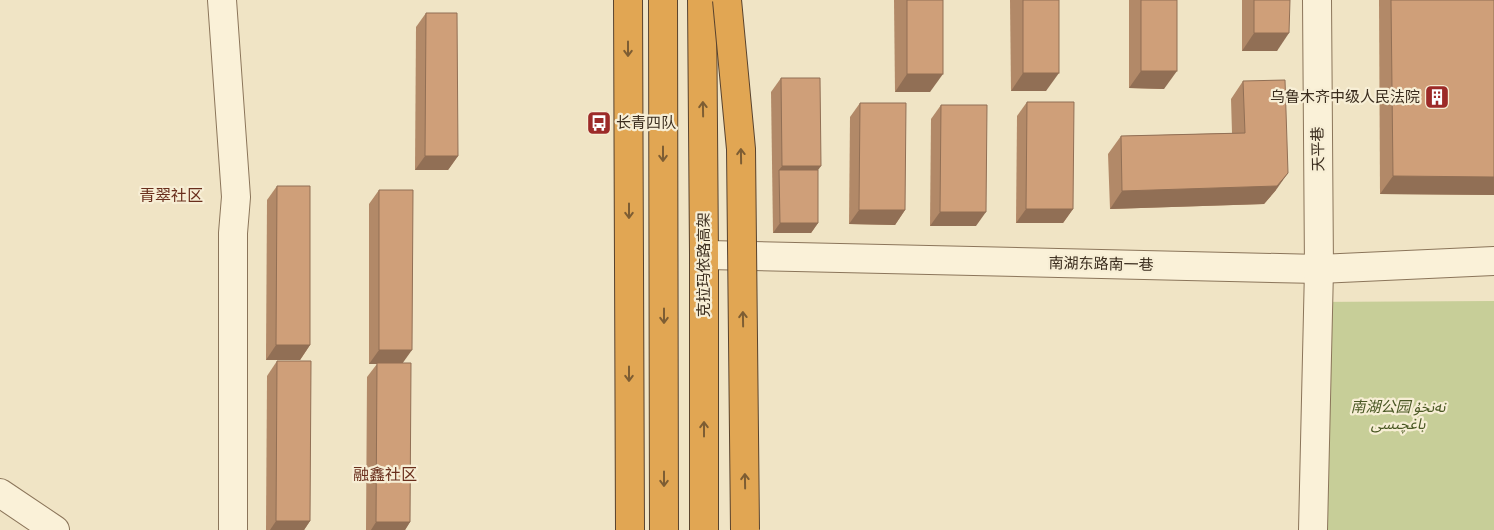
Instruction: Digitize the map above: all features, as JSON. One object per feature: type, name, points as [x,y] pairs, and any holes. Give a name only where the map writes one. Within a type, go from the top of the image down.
[{"type":"highway","points":[[628,0],[630,530]]},
{"type":"highway","points":[[663,0],[664,530]]},
{"type":"highway","name":"克拉玛依路高架","points":[[702,0],[704,530]]},
{"type":"highway","points":[[727,0],[741,148],[745,530]]},
{"type":"street","points":[[222,0],[236,197],[233,232],[234,530]]},
{"type":"street","name":"天平巷","points":[[1313,530],[1319,268],[1317,0]]},
{"type":"street","name":"南湖东路南一巷","points":[[708,256],[1319,268],[1494,262]]},
{"type":"street","points":[[0,493],[55,530]]},
{"type":"green space","name":"南湖公园 نەنخۇ باغچىسى","points":[[1494,301],[1494,530],[1299,530],[1306,302]]},
{"type":"building","points":[[907,0],[943,0],[943,74],[907,74]]},
{"type":"building","points":[[1023,0],[1059,0],[1059,73],[1023,73]]},
{"type":"building","points":[[1141,0],[1177,0],[1177,71],[1141,71]]},
{"type":"building","points":[[1254,0],[1290,0],[1289,33],[1254,33]]},
{"type":"building","name":"乌鲁木齐中级人民法院","points":[[1391,0],[1494,0],[1494,177],[1393,176]]},
{"type":"building","points":[[426,13],[457,13],[458,156],[425,156]]},
{"type":"building","points":[[781,78],[820,78],[821,166],[782,166]]},
{"type":"building","points":[[1285,80],[1288,173],[1277,186],[1122,191],[1121,136],[1245,133],[1243,81]]},
{"type":"building","points":[[1027,102],[1074,102],[1073,209],[1026,209]]},
{"type":"building","points":[[860,103],[906,103],[905,210],[859,210]]},
{"type":"building","points":[[941,105],[987,105],[986,212],[940,212]]},
{"type":"building","points":[[779,170],[818,170],[818,223],[780,223]]},
{"type":"building","points":[[277,186],[310,186],[310,345],[276,345]]},
{"type":"building","points":[[379,190],[413,190],[412,350],[379,350]]},
{"type":"building","points":[[277,361],[311,361],[310,521],[276,521]]},
{"type":"building","points":[[377,363],[411,363],[410,522],[376,522]]},
{"type":"place","name":"乌鲁木齐中级人民法院","points":[[1437,97]]},
{"type":"place","name":"长青四队","points":[[599,123]]},
{"type":"district","name":"青翠社区","points":[[171,195]]},
{"type":"district","name":"融鑫社区","points":[[385,474]]}]
